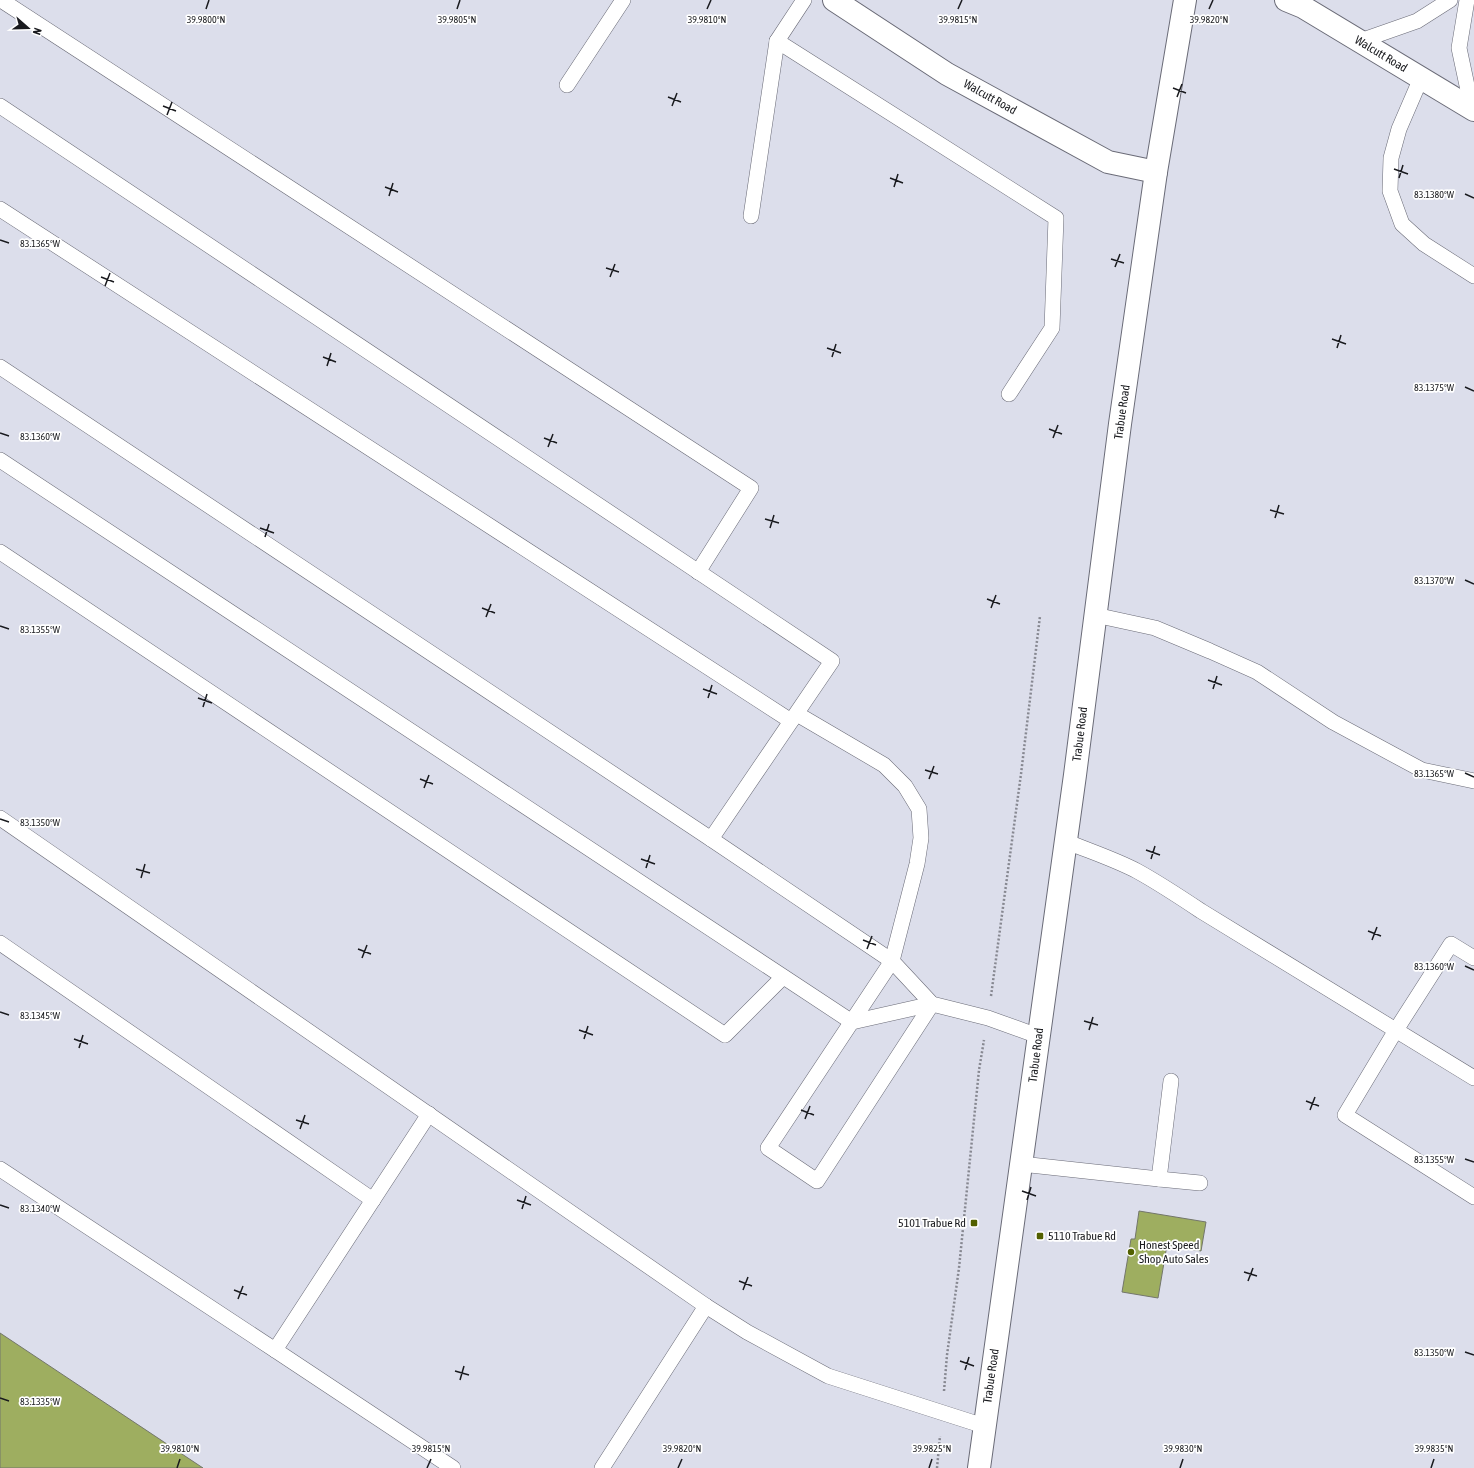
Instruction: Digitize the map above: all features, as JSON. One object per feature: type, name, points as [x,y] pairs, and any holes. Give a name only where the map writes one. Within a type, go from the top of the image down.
[{"type":"main road","name":"Walcutt Road","points":[[834,0],[947,74],[1108,162],[1156,172]]},
{"type":"main road","name":"Trabue Road","points":[[979,1468],[1096,615],[1120,424],[1156,172],[1185,0]]},
{"type":"main road","name":"Walcutt Road","points":[[1286,0],[1303,7],[1473,110]]},
{"type":"lane","points":[[1,0],[751,488],[698,572]]},
{"type":"lane","points":[[567,84],[623,0]]},
{"type":"lane","points":[[751,216],[777,41],[804,0]]},
{"type":"lane","points":[[1360,41],[1417,21],[1450,0]]},
{"type":"lane","points":[[1467,0],[1459,48],[1473,110]]},
{"type":"lane","points":[[777,41],[1056,218],[1052,328],[1009,394]]},
{"type":"lane","points":[[1421,78],[1399,129],[1391,158],[1390,191],[1402,224],[1424,244],[1474,276]]},
{"type":"lane","points":[[0,106],[832,661],[711,839]]},
{"type":"lane","points":[[0,209],[794,718],[884,765],[905,786],[919,809],[921,838],[917,864],[892,961],[768,1148],[818,1180],[932,1004]]},
{"type":"lane","points":[[0,367],[711,839],[892,961],[932,1004]]},
{"type":"lane","points":[[0,460],[852,1022],[932,1004],[988,1018],[1038,1036]]},
{"type":"lane","points":[[0,552],[724,1035],[783,977]]},
{"type":"lane","points":[[1096,615],[1155,628],[1210,651],[1257,672],[1333,722],[1422,770],[1474,780]]},
{"type":"lane","points":[[2,824],[429,1114],[706,1306],[747,1332],[828,1376],[984,1426]]},
{"type":"lane","points":[[1065,841],[1137,871],[1474,1078]]},
{"type":"lane","points":[[0,943],[373,1200]]},
{"type":"lane","points":[[1474,958],[1451,944],[1396,1030],[1345,1115],[1474,1197]]},
{"type":"lane","points":[[1159,1179],[1171,1081]]},
{"type":"lane","points":[[275,1350],[429,1114]]},
{"type":"lane","points":[[1021,1164],[1200,1183]]},
{"type":"lane","points":[[0,1169],[453,1468]]},
{"type":"lane","points":[[602,1468],[706,1306]]},
{"type":"building","points":[[1139,1211],[1206,1222],[1201,1251],[1167,1245],[1158,1298],[1122,1292],[1131,1239],[1135,1239]]},
{"type":"building","points":[[0,1333],[203,1468],[0,1468]]},
{"type":"place","name":"5101 Trabue Rd","points":[[974,1223]]},
{"type":"place","name":"5110 Trabue Rd","points":[[1040,1236]]},
{"type":"place","name":"Honest Speed Shop Auto Sales","points":[[1131,1252]]}]
